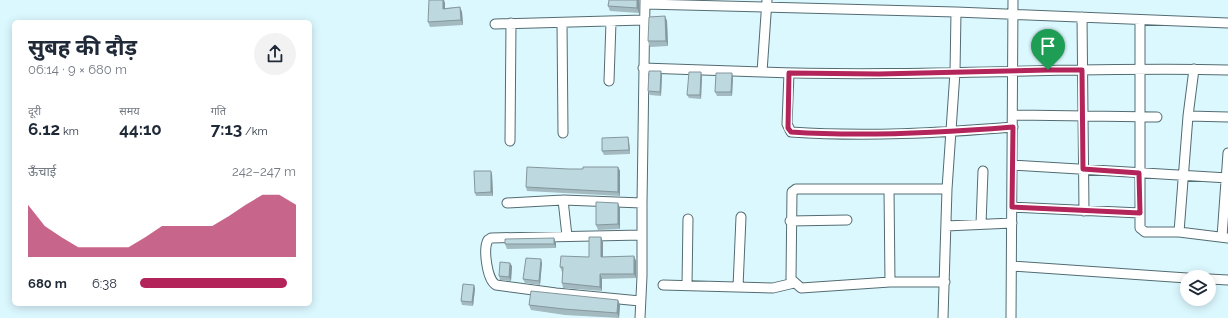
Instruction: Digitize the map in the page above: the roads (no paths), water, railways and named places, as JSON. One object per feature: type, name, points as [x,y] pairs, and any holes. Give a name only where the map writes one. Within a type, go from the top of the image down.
[{"type":"street","points":[[1011,318],[1013,0]]},
{"type":"street","points":[[640,318],[645,2],[766,3],[1228,23]]},
{"type":"street","points":[[762,72],[766,3]]},
{"type":"street","points":[[943,318],[947,189],[955,72],[956,12]]},
{"type":"street","points":[[1082,17],[1084,211]]},
{"type":"street","points":[[495,24],[644,20]]},
{"type":"street","points":[[1140,20],[1139,173],[1140,226],[1143,232],[1179,232],[1225,237],[1228,153]]},
{"type":"street","points":[[609,82],[611,22]]},
{"type":"street","points":[[510,141],[511,23]]},
{"type":"street","points":[[562,23],[563,132]]},
{"type":"street","points":[[643,68],[789,73],[1140,69],[1228,70]]},
{"type":"street","points":[[1179,232],[1188,116],[1194,69]]},
{"type":"street","points":[[789,73],[787,124],[791,132],[817,134],[952,132],[1013,127]]},
{"type":"street","points":[[1013,115],[1157,117]]},
{"type":"street","points":[[1188,116],[1228,117]]},
{"type":"street","points":[[1013,165],[1227,178]]},
{"type":"street","points":[[981,224],[982,171]]},
{"type":"street","points":[[889,189],[890,282]]},
{"type":"street","points":[[945,282],[890,282],[801,288],[794,284],[791,279],[790,196],[793,190],[947,189]]},
{"type":"street","points":[[507,203],[563,200],[642,203]]},
{"type":"street","points":[[563,200],[567,236]]},
{"type":"street","points":[[1012,207],[1140,213]]},
{"type":"street","points":[[738,287],[741,217]]},
{"type":"street","points":[[687,285],[688,219]]},
{"type":"street","points":[[790,221],[847,220]]},
{"type":"street","points":[[946,226],[1012,223]]},
{"type":"street","points":[[640,301],[556,294],[496,284],[490,280],[486,247],[488,240],[491,238],[642,235]]},
{"type":"street","points":[[1012,266],[1180,278]]},
{"type":"street","points":[[1216,279],[1228,280]]},
{"type":"street","points":[[663,284],[773,288],[794,284]]}]
